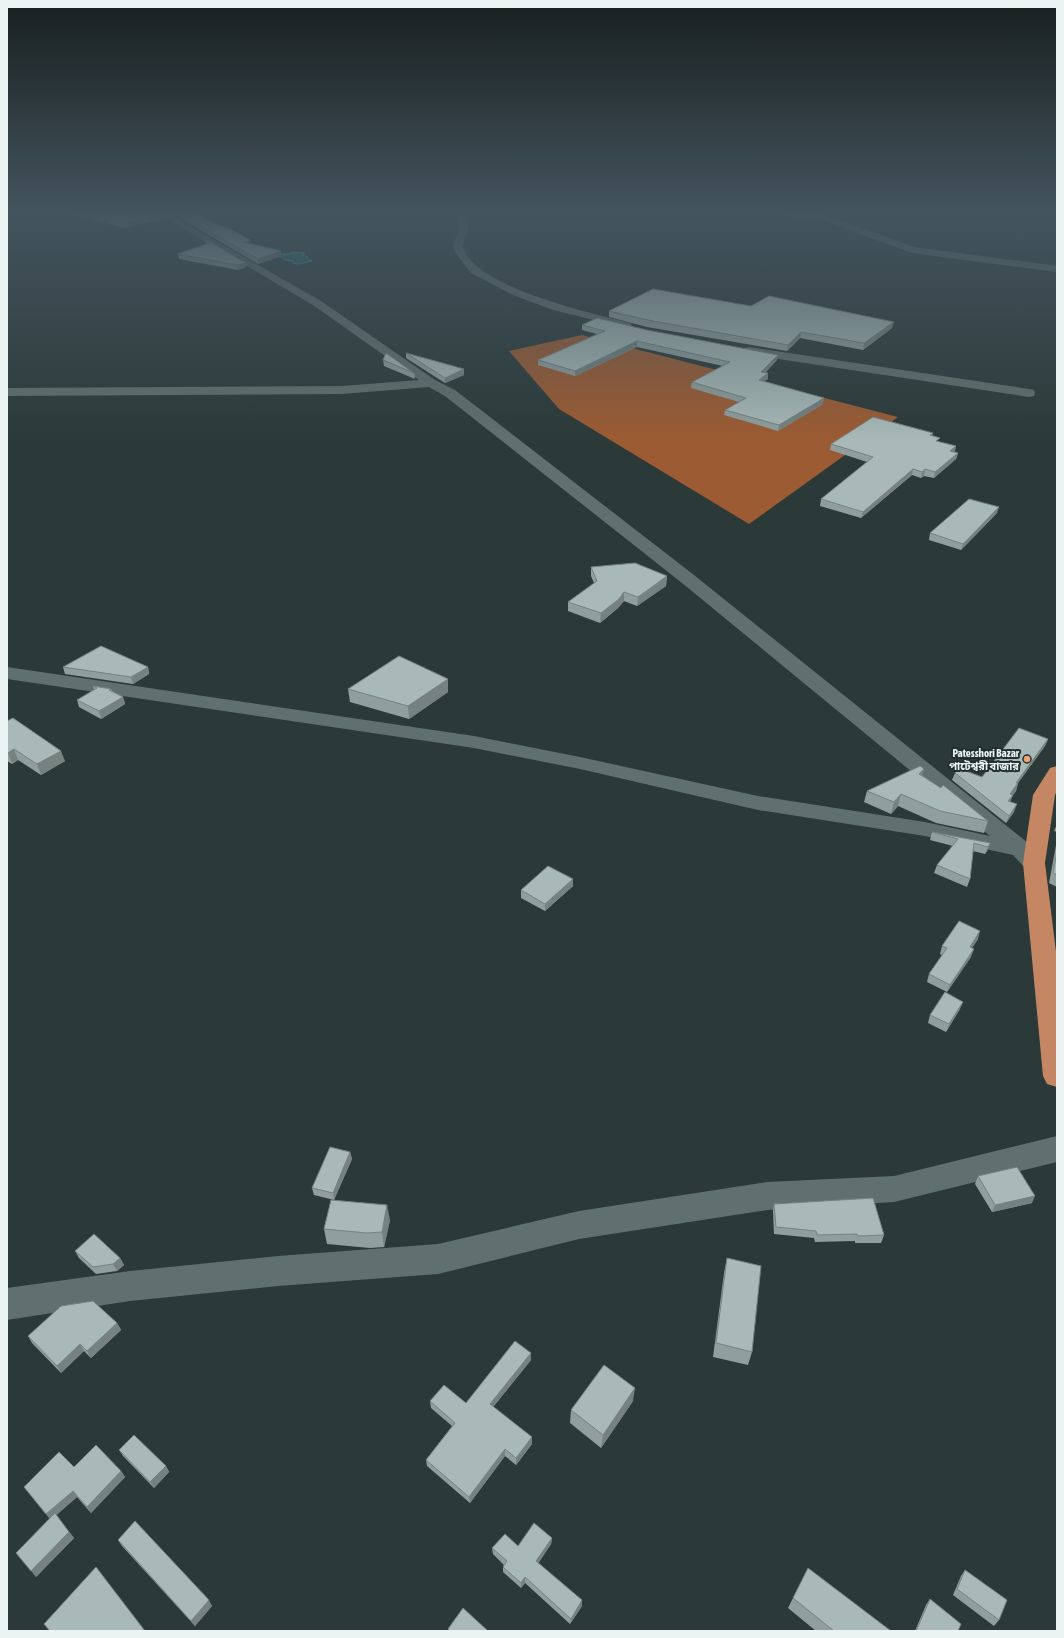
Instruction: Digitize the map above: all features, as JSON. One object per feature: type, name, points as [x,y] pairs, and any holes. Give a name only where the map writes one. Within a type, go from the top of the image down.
[{"type":"highway","points":[[1057,772],[1044,795],[1027,856],[1057,1076]]},
{"type":"street","points":[[293,289],[317,303],[432,383],[450,393],[682,574],[1027,856]]},
{"type":"street","points":[[510,289],[552,306],[634,327]]},
{"type":"street","points":[[736,348],[1029,393]]},
{"type":"street","points":[[7,392],[342,390],[432,383]]},
{"type":"street","points":[[7,673],[474,742],[580,763],[758,803],[926,829],[1027,856]]},
{"type":"street","points":[[7,1304],[130,1286],[438,1259],[579,1225],[751,1198],[894,1189],[1057,1149]]},
{"type":"shaded area","points":[[582,335],[898,417],[749,524],[559,409],[509,351]]},
{"type":"building","points":[[652,289],[656,289],[751,306],[769,296],[894,322],[864,343],[801,332],[788,345],[648,320],[609,311]]},
{"type":"building","points":[[597,318],[647,330],[778,355],[761,372],[768,373],[759,380],[824,398],[779,425],[725,410],[746,398],[692,382],[730,362],[637,341],[575,371],[538,360],[605,331],[582,325]]},
{"type":"building","points":[[386,353],[414,373],[383,360]]},
{"type":"building","points":[[406,353],[464,369],[445,378]]},
{"type":"building","points":[[873,417],[933,433],[930,435],[940,438],[936,441],[956,446],[950,451],[958,453],[935,472],[925,469],[922,472],[913,469],[863,512],[821,499],[873,457],[831,444]]},
{"type":"building","points":[[969,499],[999,507],[963,544],[930,533]]},
{"type":"building","points":[[635,563],[667,576],[638,597],[624,592],[619,599],[601,613],[568,602],[597,581],[591,567]]},
{"type":"building","points":[[101,646],[148,667],[131,677],[63,667]]},
{"type":"building","points":[[399,656],[448,679],[408,706],[348,689]]},
{"type":"building","points":[[93,686],[111,689],[109,690],[123,697],[99,711],[77,700],[97,688]]},
{"type":"building","points":[[13,718],[61,751],[37,764],[14,749],[8,753],[7,721]]},
{"type":"building","points":[[1019,728],[1048,739],[1016,783],[1018,783],[1010,794],[1013,795],[1008,801],[1017,804],[1009,816],[955,773],[958,768],[982,777]]},
{"type":"building","points":[[920,766],[924,769],[919,774],[941,788],[943,785],[988,821],[940,811],[901,794],[894,802],[867,791]]},
{"type":"building","points":[[932,832],[990,843],[988,847],[974,843],[970,879],[937,865],[958,839]]},
{"type":"building","points":[[1057,851],[1057,875],[1053,873]]},
{"type":"building","points":[[548,866],[573,879],[545,904],[521,890]]},
{"type":"building","points":[[959,921],[980,931],[970,947],[974,949],[950,985],[929,974],[947,948],[942,946]]},
{"type":"building","points":[[945,992],[963,1002],[949,1024],[930,1015]]},
{"type":"building","points":[[330,1147],[350,1152],[333,1193],[312,1188]]},
{"type":"building","points":[[1017,1167],[1035,1196],[995,1205],[978,1176]]},
{"type":"building","points":[[873,1198],[884,1235],[817,1235],[816,1231],[776,1227],[774,1204]]},
{"type":"building","points":[[331,1200],[387,1205],[382,1232],[367,1233],[324,1229]]},
{"type":"building","points":[[94,1234],[120,1258],[113,1264],[93,1267],[75,1251]]},
{"type":"building","points":[[727,1258],[761,1266],[752,1352],[716,1343]]},
{"type":"building","points":[[93,1301],[117,1323],[87,1351],[80,1344],[57,1366],[28,1336],[61,1306]]},
{"type":"building","points":[[515,1341],[531,1353],[490,1404],[532,1437],[516,1458],[505,1449],[469,1497],[426,1460],[455,1423],[430,1401],[444,1385],[466,1403]]},
{"type":"building","points":[[604,1365],[635,1388],[603,1435],[571,1410]]},
{"type":"building","points":[[134,1435],[166,1466],[150,1482],[119,1450]]},
{"type":"building","points":[[96,1445],[121,1471],[87,1507],[73,1491],[46,1514],[24,1487],[59,1452],[74,1467]]},
{"type":"building","points":[[55,1513],[69,1532],[31,1571],[16,1553]]},
{"type":"building","points":[[135,1521],[209,1600],[191,1621],[118,1540]]},
{"type":"building","points":[[534,1523],[552,1538],[536,1561],[582,1600],[571,1619],[525,1577],[521,1583],[503,1567],[507,1561],[492,1548],[505,1534],[518,1546]]},
{"type":"building","points":[[96,1567],[145,1631],[50,1631],[44,1624]]},
{"type":"building","points":[[808,1568],[891,1631],[834,1631],[793,1598]]},
{"type":"building","points":[[965,1570],[1007,1600],[999,1620],[957,1589]]},
{"type":"building","points":[[930,1599],[961,1624],[958,1631],[916,1631]]},
{"type":"building","points":[[463,1608],[488,1631],[450,1631],[448,1629]]},
{"type":"place","name":"Patesshori Bazar পাটেশ্বরী বাজার","points":[[1027,759]]}]
